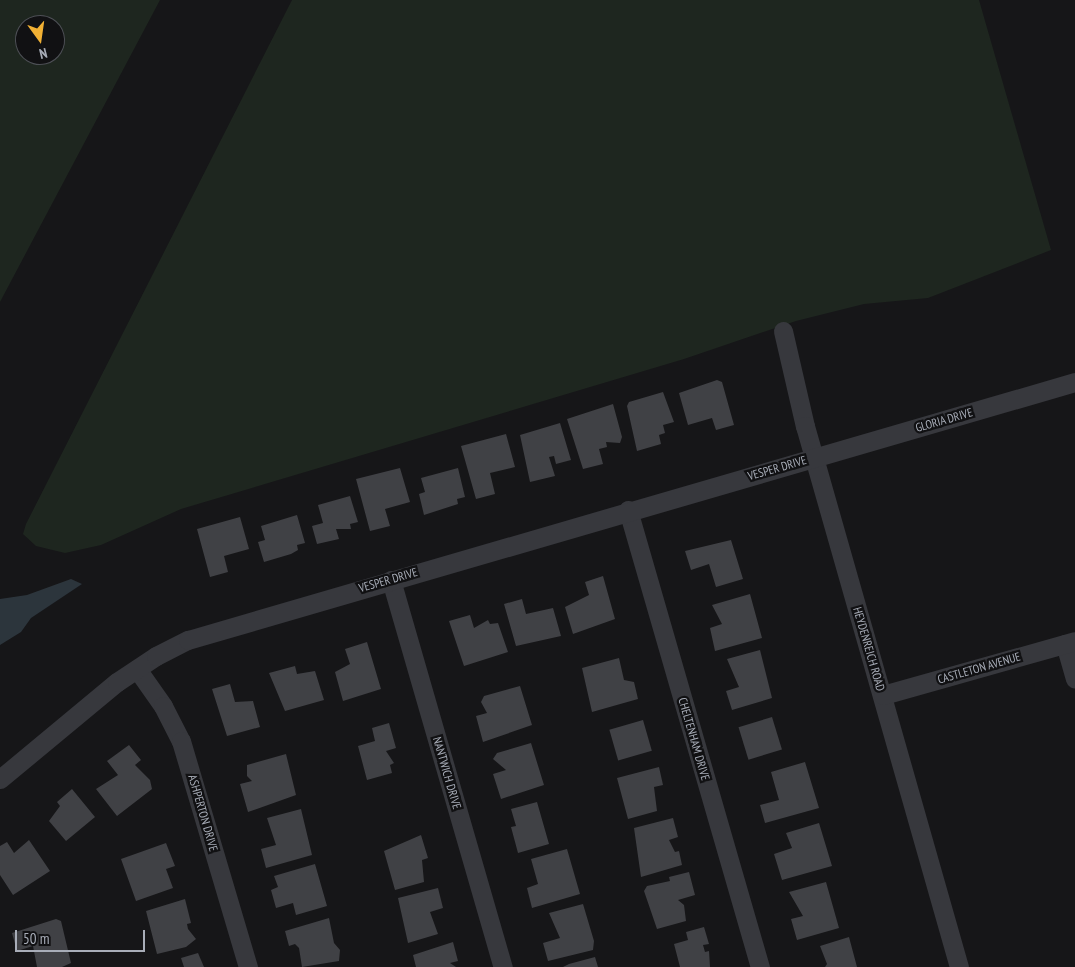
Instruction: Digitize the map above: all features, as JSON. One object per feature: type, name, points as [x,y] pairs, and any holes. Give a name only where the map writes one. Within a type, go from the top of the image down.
[{"type":"street","name":"HEYDENREICH ROAD","points":[[783,331],[814,458],[960,967]]},
{"type":"street","name":"GLORIA DRIVE","points":[[814,458],[1075,382]]},
{"type":"street","name":"VESPER DRIVE","points":[[0,778],[137,669],[204,635],[628,510],[814,458]]},
{"type":"street","name":"CHELTENHAM DRIVE","points":[[628,510],[760,967]]},
{"type":"street","name":"NANTWICH DRIVE","points":[[391,580],[504,967]]},
{"type":"street","name":"CASTLETON AVENUE","points":[[883,695],[1070,643]]},
{"type":"street","points":[[1070,643],[1075,679]]},
{"type":"street","name":"ASHPERTON DRIVE","points":[[137,669],[163,706],[181,741],[248,967]]},
{"type":"shaded area","points":[[0,0],[160,0],[0,302]]},
{"type":"shaded area","points":[[292,0],[979,0],[1051,250],[928,298],[864,304],[796,321],[684,359],[181,509],[101,545],[65,553],[36,546],[23,534],[26,524]]},
{"type":"shaded area","points":[[71,579],[82,584],[31,618],[21,632],[0,645],[0,599],[27,595]]},
{"type":"building","points":[[717,380],[722,382],[734,425],[716,430],[712,418],[688,425],[679,393]]},
{"type":"building","points":[[663,392],[674,422],[663,425],[665,433],[659,435],[661,444],[637,451],[627,406],[629,402]]},
{"type":"building","points":[[613,404],[622,437],[620,443],[606,442],[607,447],[599,449],[603,464],[583,469],[567,419]]},
{"type":"building","points":[[560,423],[571,460],[556,464],[554,456],[549,457],[555,476],[530,482],[520,435]]},
{"type":"building","points":[[506,434],[515,467],[490,473],[495,494],[476,499],[461,446]]},
{"type":"building","points":[[400,468],[410,502],[385,509],[390,526],[370,531],[356,479]]},
{"type":"building","points":[[458,468],[465,497],[457,499],[458,504],[424,515],[419,494],[425,492],[421,478]]},
{"type":"building","points":[[350,496],[358,522],[350,524],[351,529],[336,529],[339,539],[317,544],[312,526],[323,523],[318,505]]},
{"type":"building","points":[[297,515],[305,543],[297,545],[298,550],[291,554],[264,562],[258,542],[265,540],[261,526]]},
{"type":"building","points":[[240,517],[249,549],[224,556],[228,572],[210,577],[197,529]]},
{"type":"building","points":[[731,540],[743,579],[716,587],[709,564],[691,570],[685,551]]},
{"type":"building","points":[[603,576],[615,619],[573,634],[565,607],[589,595],[585,582]]},
{"type":"building","points":[[750,594],[762,638],[715,651],[710,628],[722,624],[712,605]]},
{"type":"building","points":[[522,599],[526,614],[553,608],[561,636],[516,646],[504,604]]},
{"type":"building","points":[[470,615],[474,628],[488,620],[490,624],[498,623],[508,652],[464,666],[449,621]]},
{"type":"building","points":[[367,642],[381,689],[343,701],[335,672],[350,664],[345,649]]},
{"type":"building","points":[[760,650],[772,698],[732,710],[726,691],[739,687],[727,659]]},
{"type":"building","points":[[619,658],[624,680],[634,682],[638,699],[592,712],[582,668]]},
{"type":"building","points":[[295,666],[297,674],[315,671],[324,700],[285,711],[269,673]]},
{"type":"building","points":[[230,684],[235,702],[253,701],[260,727],[227,736],[212,689]]},
{"type":"building","points":[[520,686],[532,725],[483,742],[476,716],[487,713],[481,702],[484,696]]},
{"type":"building","points":[[772,717],[782,750],[748,760],[739,727]]},
{"type":"building","points":[[643,720],[652,751],[618,760],[609,730]]},
{"type":"building","points":[[389,723],[396,748],[386,751],[394,763],[390,765],[392,773],[367,780],[358,746],[375,741],[372,728]]},
{"type":"building","points":[[531,743],[544,785],[501,799],[493,774],[506,770],[493,759],[497,753]]},
{"type":"building","points":[[129,745],[141,760],[135,765],[150,780],[152,789],[117,816],[96,789],[118,775],[107,761]]},
{"type":"building","points":[[286,754],[296,795],[248,812],[240,784],[252,781],[247,776],[247,765]]},
{"type":"building","points":[[805,762],[819,808],[765,823],[760,805],[779,800],[771,772]]},
{"type":"building","points":[[659,767],[663,785],[654,787],[657,811],[628,819],[617,778]]},
{"type":"building","points":[[72,789],[95,817],[66,841],[49,821],[60,806],[57,802]]},
{"type":"building","points":[[537,802],[549,844],[518,853],[511,827],[516,826],[511,809]]},
{"type":"building","points":[[301,809],[312,855],[266,868],[261,849],[276,845],[267,818]]},
{"type":"building","points":[[673,818],[678,837],[669,840],[675,852],[679,851],[682,865],[641,877],[634,828]]},
{"type":"building","points":[[819,823],[832,866],[782,880],[774,854],[792,848],[786,833]]},
{"type":"building","points":[[421,835],[428,858],[422,860],[424,882],[395,890],[384,851]]},
{"type":"building","points":[[29,840],[50,871],[13,895],[0,875],[0,846],[7,842],[14,853]]},
{"type":"building","points":[[166,843],[175,866],[166,869],[173,888],[136,901],[121,859]]},
{"type":"building","points":[[567,849],[580,894],[532,908],[527,888],[538,884],[531,859]]},
{"type":"building","points":[[315,864],[327,906],[296,915],[293,903],[276,908],[271,890],[278,887],[274,876]]},
{"type":"building","points":[[689,872],[695,895],[678,900],[684,905],[686,921],[657,929],[644,891],[647,886],[670,881],[669,877]]},
{"type":"building","points":[[826,882],[839,928],[797,940],[791,919],[803,916],[789,892]]},
{"type":"building","points":[[438,888],[443,908],[430,912],[438,934],[408,943],[398,898]]},
{"type":"building","points":[[185,899],[191,923],[187,924],[188,929],[196,939],[186,947],[157,954],[146,911]]},
{"type":"building","points":[[583,904],[594,941],[593,950],[548,961],[543,943],[560,938],[549,913]]},
{"type":"building","points":[[329,918],[334,943],[340,950],[339,961],[302,967],[299,948],[295,944],[289,946],[285,931]]},
{"type":"building","points":[[56,919],[61,921],[71,963],[62,967],[37,967],[33,946],[17,951],[12,933]]},
{"type":"building","points":[[704,927],[709,944],[703,945],[705,952],[709,951],[710,967],[680,967],[674,944],[688,940],[686,932]]},
{"type":"building","points":[[849,937],[857,967],[825,967],[827,964],[820,946]]},
{"type":"building","points":[[453,942],[458,961],[450,963],[456,967],[416,967],[413,955]]},
{"type":"building","points":[[198,953],[204,967],[184,967],[181,958]]},
{"type":"building","points":[[595,957],[598,967],[563,967],[569,964]]}]
